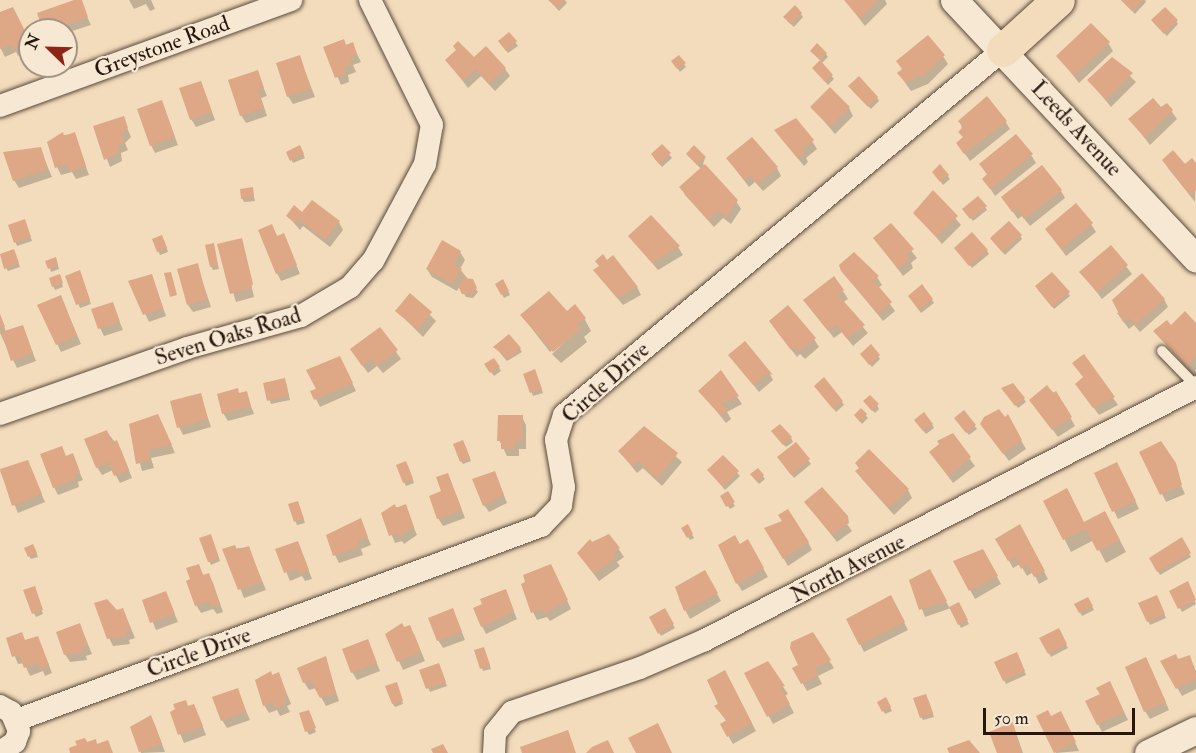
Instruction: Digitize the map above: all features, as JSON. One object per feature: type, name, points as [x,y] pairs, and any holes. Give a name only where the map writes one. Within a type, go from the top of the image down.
[{"type":"highway","points":[[1003,50],[1058,0]]},
{"type":"street","name":"Greystone Road","points":[[0,106],[291,0]]},
{"type":"street","name":"Seven Oaks Road","points":[[0,414],[188,348],[302,316],[350,287],[390,233],[425,164],[432,135],[424,104],[370,0]]},
{"type":"street","name":"Leeds Avenue","points":[[954,0],[1196,259]]},
{"type":"street","name":"Circle Drive","points":[[0,752],[15,742],[8,713],[541,526],[561,504],[564,488],[556,440],[564,415],[1003,50]]},
{"type":"street","name":"North Avenue","points":[[495,743],[512,712],[640,668],[705,640],[1196,386]]},
{"type":"street","points":[[1148,753],[1196,730]]},
{"type":"lane","points":[[1162,351],[1196,386]]},
{"type":"building","points":[[74,0],[82,0],[88,17],[78,20],[78,18],[39,18],[37,13]]},
{"type":"building","points":[[548,0],[565,0],[557,8]]},
{"type":"building","points":[[844,0],[878,0],[860,19]]},
{"type":"building","points":[[1121,0],[1144,0],[1132,11]]},
{"type":"building","points":[[795,5],[802,13],[791,24],[783,17]]},
{"type":"building","points":[[13,7],[18,18],[18,45],[12,49],[11,45],[0,49],[0,12]]},
{"type":"building","points":[[1165,7],[1178,20],[1164,34],[1151,20]]},
{"type":"building","points":[[1091,23],[1110,42],[1074,76],[1056,56]]},
{"type":"building","points":[[509,32],[517,41],[506,51],[498,41]]},
{"type":"building","points":[[928,35],[945,55],[922,77],[920,75],[906,83],[897,73],[902,69],[896,61]]},
{"type":"building","points":[[344,39],[346,45],[353,42],[357,54],[350,57],[352,64],[344,67],[346,74],[335,78],[323,47]]},
{"type":"building","points":[[458,41],[474,57],[486,46],[506,68],[489,84],[476,69],[463,81],[445,60],[456,50],[453,46]]},
{"type":"building","points":[[817,43],[827,53],[820,60],[810,51]]},
{"type":"building","points":[[300,55],[311,89],[287,97],[276,63]]},
{"type":"building","points":[[679,55],[686,63],[677,69],[671,61]]},
{"type":"building","points":[[1112,57],[1133,73],[1106,100],[1087,80]]},
{"type":"building","points":[[820,60],[833,75],[825,82],[812,68]]},
{"type":"building","points":[[258,70],[264,88],[258,90],[264,108],[240,116],[228,80]]},
{"type":"building","points":[[859,76],[878,97],[868,107],[848,86]]},
{"type":"building","points":[[201,81],[212,112],[190,120],[179,88]]},
{"type":"building","points":[[830,87],[850,107],[830,127],[810,107]]},
{"type":"building","points":[[987,96],[1007,121],[964,154],[956,143],[963,137],[958,132],[963,127],[958,121]]},
{"type":"building","points":[[1153,98],[1161,107],[1167,103],[1173,110],[1145,138],[1128,119]]},
{"type":"building","points":[[162,100],[175,137],[150,146],[137,109]]},
{"type":"building","points":[[124,116],[128,128],[121,134],[125,142],[118,145],[119,153],[104,160],[93,126]]},
{"type":"building","points":[[796,118],[814,140],[802,150],[805,153],[798,159],[774,130]]},
{"type":"building","points":[[63,132],[64,136],[75,132],[86,166],[70,172],[67,164],[55,168],[47,142]]},
{"type":"building","points":[[1016,134],[1033,154],[990,189],[982,179],[987,174],[979,164]]},
{"type":"building","points":[[752,137],[778,167],[757,184],[750,175],[744,180],[726,158]]},
{"type":"building","points":[[662,144],[671,153],[659,164],[651,154]]},
{"type":"building","points":[[300,145],[304,154],[290,161],[286,152]]},
{"type":"building","points":[[694,145],[706,157],[697,165],[686,154]]},
{"type":"building","points":[[41,147],[48,169],[13,181],[3,152]]},
{"type":"building","points":[[1173,150],[1185,164],[1192,158],[1196,163],[1196,190],[1190,195],[1162,160]]},
{"type":"building","points":[[705,164],[738,200],[726,217],[718,211],[708,220],[679,187]]},
{"type":"building","points":[[940,164],[949,175],[940,182],[932,172]]},
{"type":"building","points":[[1042,165],[1062,190],[1024,219],[1017,209],[1012,212],[1001,197]]},
{"type":"building","points":[[253,187],[254,197],[241,199],[240,189]]},
{"type":"building","points":[[933,190],[958,216],[936,237],[913,213]]},
{"type":"building","points":[[978,196],[987,206],[970,219],[962,209]]},
{"type":"building","points":[[312,200],[340,221],[325,240],[298,219],[295,223],[286,216],[294,205],[302,212]]},
{"type":"building","points":[[1076,203],[1093,223],[1061,249],[1045,229]]},
{"type":"building","points":[[651,215],[680,246],[652,263],[628,236]]},
{"type":"building","points":[[25,219],[31,237],[14,243],[8,225]]},
{"type":"building","points":[[1009,221],[1022,235],[1002,252],[990,238]]},
{"type":"building","points":[[891,223],[914,249],[906,255],[910,259],[898,269],[873,238]]},
{"type":"building","points":[[272,224],[277,236],[284,233],[297,265],[276,274],[258,230]]},
{"type":"building","points":[[972,232],[988,250],[969,266],[954,248]]},
{"type":"building","points":[[162,235],[167,248],[157,252],[152,239]]},
{"type":"building","points":[[242,238],[253,284],[250,289],[230,294],[217,244]]},
{"type":"building","points":[[442,240],[461,251],[454,265],[462,269],[452,284],[426,269]]},
{"type":"building","points":[[214,243],[218,265],[210,267],[205,245]]},
{"type":"building","points":[[1111,245],[1128,265],[1097,292],[1079,272]]},
{"type":"building","points":[[14,249],[19,263],[4,269],[0,254]]},
{"type":"building","points":[[854,252],[879,276],[873,280],[892,302],[878,314],[841,271],[839,265]]},
{"type":"building","points":[[603,254],[607,260],[613,255],[638,287],[617,298],[593,270],[599,266],[595,261]]},
{"type":"building","points":[[56,257],[58,265],[48,269],[45,261]]},
{"type":"building","points":[[198,263],[207,299],[187,305],[177,269]]},
{"type":"building","points":[[80,270],[90,300],[76,305],[65,276]]},
{"type":"building","points":[[171,272],[177,295],[170,297],[164,273]]},
{"type":"building","points":[[1052,272],[1070,292],[1052,307],[1035,286]]},
{"type":"building","points":[[1142,273],[1165,299],[1135,325],[1129,318],[1123,322],[1112,300]]},
{"type":"building","points":[[60,274],[63,283],[52,287],[49,278]]},
{"type":"building","points":[[152,274],[163,308],[143,315],[128,281]]},
{"type":"building","points":[[834,276],[844,290],[838,295],[865,325],[847,339],[836,325],[828,331],[803,300]]},
{"type":"building","points":[[464,278],[473,279],[477,288],[471,295],[462,294],[458,286]]},
{"type":"building","points":[[503,279],[509,291],[501,295],[495,284]]},
{"type":"building","points":[[922,284],[933,299],[919,310],[908,296]]},
{"type":"building","points":[[549,291],[567,311],[575,304],[586,318],[577,325],[581,329],[553,352],[520,315]]},
{"type":"building","points":[[410,293],[432,312],[418,330],[395,311]]},
{"type":"building","points":[[61,295],[77,336],[56,345],[37,305]]},
{"type":"building","points":[[113,302],[120,322],[98,329],[91,309]]},
{"type":"building","points":[[788,305],[816,338],[799,352],[795,347],[791,350],[769,321]]},
{"type":"building","points":[[1185,311],[1196,323],[1196,356],[1187,367],[1153,331],[1167,320],[1171,325]]},
{"type":"building","points":[[0,314],[5,327],[0,329]]},
{"type":"building","points":[[23,325],[33,353],[11,361],[1,332]]},
{"type":"building","points":[[380,327],[398,350],[377,366],[372,359],[362,366],[350,349]]},
{"type":"building","points":[[509,334],[521,348],[509,359],[493,347]]},
{"type":"building","points":[[745,341],[773,375],[768,373],[753,385],[728,355]]},
{"type":"building","points":[[871,344],[880,355],[869,365],[860,354]]},
{"type":"building","points":[[1084,354],[1115,397],[1093,408],[1075,384],[1083,377],[1072,363]]},
{"type":"building","points":[[340,356],[353,383],[314,400],[310,391],[316,389],[306,370]]},
{"type":"building","points":[[494,358],[500,367],[490,373],[484,364]]},
{"type":"building","points":[[535,369],[542,389],[530,393],[523,374]]},
{"type":"building","points":[[721,370],[739,396],[722,404],[728,410],[721,416],[698,391]]},
{"type":"building","points":[[824,377],[843,401],[833,409],[814,386]]},
{"type":"building","points":[[285,378],[289,396],[267,401],[263,383]]},
{"type":"building","points":[[1013,383],[1025,398],[1015,406],[1001,388]]},
{"type":"building","points":[[1047,385],[1053,393],[1056,391],[1072,417],[1052,430],[1029,400]]},
{"type":"building","points":[[238,388],[239,393],[247,391],[251,406],[222,414],[217,394]]},
{"type":"building","points":[[201,393],[208,419],[177,428],[170,401]]},
{"type":"building","points":[[870,395],[879,404],[872,411],[863,401]]},
{"type":"building","points":[[861,408],[867,414],[860,422],[854,415]]},
{"type":"building","points":[[999,409],[1005,417],[1008,414],[1022,440],[1003,454],[980,424],[984,417]]},
{"type":"building","points":[[964,410],[976,425],[966,433],[954,418]]},
{"type":"building","points":[[924,412],[933,424],[923,431],[914,420]]},
{"type":"building","points":[[158,414],[172,445],[148,450],[151,460],[136,464],[129,424]]},
{"type":"building","points":[[498,415],[523,415],[522,441],[515,441],[515,449],[501,449],[501,441],[497,441]]},
{"type":"building","points":[[780,424],[792,437],[783,445],[771,431]]},
{"type":"building","points":[[644,426],[678,453],[657,479],[638,461],[632,466],[618,451]]},
{"type":"building","points":[[107,430],[112,442],[117,440],[129,470],[114,476],[108,462],[96,468],[84,439]]},
{"type":"building","points":[[953,433],[971,457],[948,476],[929,452],[939,444],[937,441]]},
{"type":"building","points":[[463,440],[470,458],[460,462],[453,444]]},
{"type":"building","points":[[1161,441],[1176,463],[1182,485],[1160,495],[1139,452]]},
{"type":"building","points":[[796,442],[810,459],[791,475],[777,457]]},
{"type":"building","points":[[62,446],[66,456],[73,453],[80,472],[74,474],[76,479],[53,488],[40,454]]},
{"type":"building","points":[[869,449],[909,489],[889,508],[855,471],[859,468],[855,463]]},
{"type":"building","points":[[723,455],[739,471],[723,487],[707,470]]},
{"type":"building","points":[[28,460],[42,494],[12,506],[0,469]]},
{"type":"building","points":[[406,461],[413,479],[403,483],[396,465]]},
{"type":"building","points":[[1117,462],[1136,501],[1112,512],[1094,473]]},
{"type":"building","points":[[758,468],[764,475],[757,482],[750,474]]},
{"type":"building","points":[[495,471],[504,495],[483,506],[472,479]]},
{"type":"building","points":[[448,473],[462,510],[437,519],[429,496],[441,491],[436,477]]},
{"type":"building","points":[[822,487],[848,516],[849,523],[832,535],[804,502]]},
{"type":"building","points":[[1067,488],[1084,522],[1105,511],[1120,540],[1097,551],[1086,529],[1063,540],[1043,501]]},
{"type":"building","points":[[728,491],[735,502],[726,507],[720,496]]},
{"type":"building","points":[[298,501],[304,519],[294,522],[288,504]]},
{"type":"building","points":[[395,504],[396,508],[406,504],[414,527],[398,537],[397,533],[389,536],[381,513]]},
{"type":"building","points":[[788,509],[809,542],[783,559],[764,528],[782,521],[778,515]]},
{"type":"building","points":[[361,518],[368,537],[358,541],[360,546],[333,556],[326,535]]},
{"type":"building","points":[[688,524],[693,534],[687,538],[681,528]]},
{"type":"building","points":[[1020,524],[1045,571],[1034,577],[1027,565],[1021,569],[1015,557],[1008,561],[995,539]]},
{"type":"building","points":[[211,534],[219,558],[208,562],[199,538]]},
{"type":"building","points":[[609,534],[620,548],[613,553],[616,557],[594,574],[577,553],[590,539],[592,542]]},
{"type":"building","points":[[735,535],[740,544],[748,539],[764,568],[736,584],[718,545]]},
{"type":"building","points":[[1182,537],[1191,553],[1157,572],[1149,558]]},
{"type":"building","points":[[298,541],[309,570],[299,574],[297,569],[284,573],[275,549]]},
{"type":"building","points":[[33,544],[37,553],[28,557],[24,548]]},
{"type":"building","points":[[235,545],[237,550],[249,546],[262,582],[238,590],[222,549]]},
{"type":"building","points":[[983,549],[998,576],[969,591],[953,561]]},
{"type":"building","points":[[199,564],[203,575],[209,573],[220,604],[211,607],[209,601],[195,606],[186,581],[190,579],[186,568]]},
{"type":"building","points":[[551,564],[568,600],[544,614],[542,609],[531,613],[521,584],[525,582],[523,575]]},
{"type":"building","points":[[930,569],[947,601],[919,610],[909,580]]},
{"type":"building","points":[[705,570],[718,593],[684,611],[675,587]]},
{"type":"building","points":[[1188,581],[1196,600],[1178,609],[1169,591]]},
{"type":"building","points":[[35,586],[43,610],[32,614],[23,590]]},
{"type":"building","points":[[506,589],[514,611],[481,627],[473,608],[482,604],[480,599]]},
{"type":"building","points":[[166,591],[175,614],[150,623],[142,600]]},
{"type":"building","points":[[891,595],[905,622],[859,645],[846,619]]},
{"type":"building","points":[[1157,595],[1165,614],[1147,622],[1138,603]]},
{"type":"building","points":[[1088,597],[1093,606],[1079,613],[1074,604]]},
{"type":"building","points":[[107,599],[117,610],[123,608],[131,630],[125,632],[127,636],[107,639],[94,603]]},
{"type":"building","points":[[959,602],[968,620],[958,625],[949,607]]},
{"type":"building","points":[[453,608],[462,632],[437,641],[428,618]]},
{"type":"building","points":[[665,608],[674,624],[658,634],[649,617]]},
{"type":"building","points":[[80,623],[88,646],[82,648],[84,652],[64,655],[56,632]]},
{"type":"building","points":[[402,623],[404,627],[410,625],[421,652],[397,662],[385,634]]},
{"type":"building","points":[[1059,628],[1067,644],[1048,654],[1039,638]]},
{"type":"building","points":[[22,632],[25,640],[38,636],[49,665],[39,669],[38,663],[24,668],[19,655],[12,657],[6,638]]},
{"type":"building","points":[[813,632],[831,660],[815,668],[818,675],[801,684],[792,668],[798,665],[790,648],[791,642]]},
{"type":"building","points":[[368,639],[377,663],[351,673],[342,649]]},
{"type":"building","points":[[484,647],[490,665],[480,669],[474,650]]},
{"type":"building","points":[[1017,652],[1025,671],[1003,681],[994,662]]},
{"type":"building","points":[[1176,654],[1178,659],[1190,655],[1196,679],[1176,689],[1160,661]]},
{"type":"building","points":[[326,656],[336,693],[320,698],[310,680],[303,683],[297,668]]},
{"type":"building","points":[[1146,657],[1166,702],[1144,712],[1125,667]]},
{"type":"building","points":[[768,661],[785,686],[781,687],[790,704],[767,717],[744,673]]},
{"type":"building","points":[[439,663],[446,682],[426,689],[419,670]]},
{"type":"building","points":[[725,670],[752,723],[727,737],[720,724],[727,720],[714,706],[718,704],[707,680]]},
{"type":"building","points":[[271,671],[272,675],[279,672],[287,696],[284,697],[286,704],[274,708],[273,702],[263,706],[255,680]]},
{"type":"building","points":[[1110,681],[1124,712],[1097,725],[1085,701],[1100,694],[1096,688]]},
{"type":"building","points":[[397,682],[403,701],[392,704],[385,686]]},
{"type":"building","points":[[238,688],[246,711],[221,721],[212,697]]},
{"type":"building","points":[[926,694],[933,713],[920,718],[913,698]]},
{"type":"building","points":[[886,697],[891,707],[882,712],[877,702]]},
{"type":"building","points":[[186,700],[188,706],[194,704],[203,726],[178,735],[170,712],[175,709],[173,704]]},
{"type":"building","points":[[309,710],[316,728],[305,732],[299,713]]},
{"type":"building","points":[[1048,710],[1051,716],[1061,711],[1076,742],[1054,753],[1036,716]]},
{"type":"building","points":[[151,715],[162,744],[139,752],[130,727]]},
{"type":"building","points":[[1013,722],[1021,753],[997,753],[989,732]]},
{"type":"building","points":[[658,723],[672,753],[636,753],[628,738]]},
{"type":"building","points":[[568,730],[576,753],[522,753],[520,747]]},
{"type":"building","points":[[85,738],[87,742],[96,739],[97,744],[108,740],[113,753],[70,753],[69,748],[77,745],[75,741]]},
{"type":"building","points":[[608,740],[614,753],[586,753],[592,747]]},
{"type":"building","points":[[969,740],[980,753],[949,753],[947,748]]},
{"type":"building","points":[[443,744],[448,753],[433,753],[431,749]]}]
